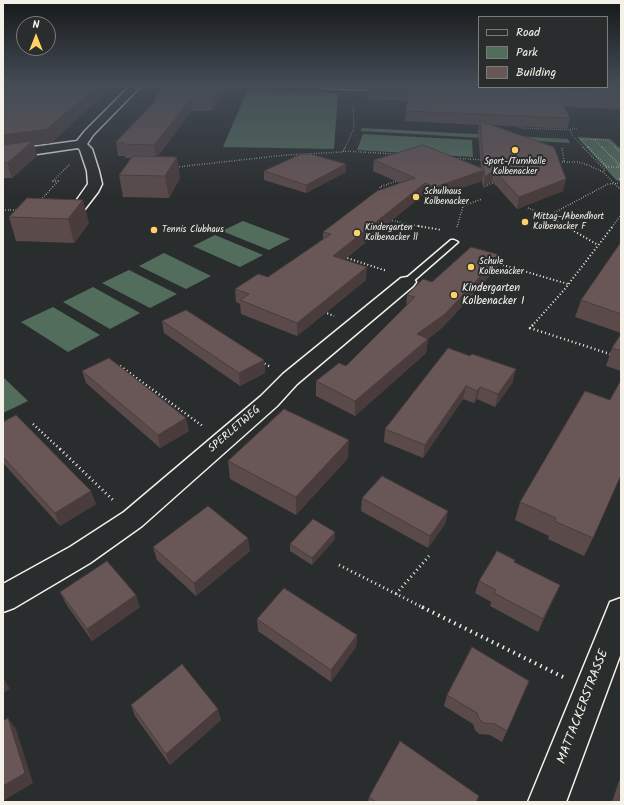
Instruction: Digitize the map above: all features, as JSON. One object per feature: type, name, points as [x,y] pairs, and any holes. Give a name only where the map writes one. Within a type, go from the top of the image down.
[{"type":"street","points":[[3,155],[81,144],[99,123]]},
{"type":"street","points":[[76,211],[91,192],[95,184],[93,171],[86,149],[81,144]]},
{"type":"street","name":"SPERLETWEG","points":[[3,599],[80,555],[133,519],[269,401],[290,379],[409,280]]},
{"type":"street","name":"MATTACKERSTRASSE","points":[[547,802],[621,612]]},
{"type":"lane","name":"SPERLETWEG","points":[[409,280],[454,242]]},
{"type":"path","points":[[343,151],[354,128],[354,123]]},
{"type":"path","points":[[515,125],[521,128],[577,129]]},
{"type":"path","points":[[570,130],[606,171],[603,172]]},
{"type":"path","points":[[621,153],[608,140],[580,139],[606,167],[621,167]]},
{"type":"path","points":[[594,139],[621,167]]},
{"type":"path","points":[[562,148],[564,161]]},
{"type":"path","points":[[176,166],[343,151],[399,154]]},
{"type":"path","points":[[446,157],[484,160]]},
{"type":"path","points":[[452,163],[454,158]]},
{"type":"path","points":[[37,205],[58,181],[53,181],[72,161]]},
{"type":"path","points":[[554,162],[564,161],[583,164],[603,172],[621,190]]},
{"type":"path","points":[[375,197],[380,193],[380,187],[401,180]]},
{"type":"path","points":[[485,186],[497,182]]},
{"type":"path","points":[[548,216],[608,184],[621,183]]},
{"type":"path","points":[[454,242],[463,206],[482,199]]},
{"type":"path","points":[[528,208],[548,216],[598,245]]},
{"type":"path","points":[[3,210],[25,210]]},
{"type":"path","points":[[613,356],[530,328],[568,284],[621,215]]},
{"type":"path","points":[[389,219],[402,223],[456,232]]},
{"type":"path","points":[[344,257],[409,280]]},
{"type":"path","points":[[496,263],[568,284]]},
{"type":"path","points":[[322,311],[355,324]]},
{"type":"path","points":[[257,359],[290,379]]},
{"type":"path","points":[[120,366],[223,441]]},
{"type":"path","points":[[33,424],[133,519]]},
{"type":"path","points":[[396,594],[429,556]]},
{"type":"path","points":[[338,565],[590,691]]},
{"type":"green space","points":[[233,123],[336,123],[334,149],[223,147]]},
{"type":"green space","points":[[362,128],[568,139],[570,143],[361,131]]},
{"type":"green space","points":[[363,134],[472,140],[473,157],[357,150]]},
{"type":"green space","points":[[577,137],[610,139],[621,149],[621,182],[616,180]]},
{"type":"green space","points":[[243,221],[290,239],[269,250],[222,231]]},
{"type":"green space","points":[[215,235],[263,255],[240,267],[193,246]]},
{"type":"green space","points":[[164,253],[211,276],[186,289],[139,266]]},
{"type":"green space","points":[[129,270],[177,294],[150,308],[102,283]]},
{"type":"green space","points":[[93,287],[140,313],[110,329],[63,302]]},
{"type":"green space","points":[[53,307],[100,335],[68,352],[21,322]]},
{"type":"green space","points":[[3,377],[28,401],[3,413]]},
{"type":"building","points":[[3,123],[54,123],[47,129],[3,135]]},
{"type":"building","points":[[135,123],[172,123],[154,145],[123,144],[124,143],[116,142]]},
{"type":"building","points":[[480,123],[484,123],[554,147],[566,179],[519,197],[494,170],[485,177],[484,170],[435,187],[425,183],[333,256],[367,267],[297,323],[240,300],[249,294],[235,289],[258,274],[268,277],[331,234],[323,232],[377,191],[415,178],[374,160],[423,145],[484,169]]},
{"type":"building","points":[[33,141],[7,163],[3,163],[3,145]]},
{"type":"building","points":[[301,154],[310,154],[346,164],[306,185],[264,171]]},
{"type":"building","points":[[133,156],[177,157],[165,176],[119,175]]},
{"type":"building","points":[[27,198],[83,200],[68,219],[9,217]]},
{"type":"building","points":[[621,242],[621,314],[581,300]]},
{"type":"building","points":[[471,247],[500,255],[445,314],[417,334],[428,339],[355,401],[316,381],[339,363],[346,366],[415,297],[407,295],[423,279],[432,282]]},
{"type":"building","points":[[186,310],[264,360],[239,373],[162,321]]},
{"type":"building","points":[[621,334],[621,351],[612,348]]},
{"type":"building","points":[[448,348],[470,356],[472,354],[516,369],[498,394],[480,387],[477,391],[466,386],[425,445],[385,429]]},
{"type":"building","points":[[109,358],[186,418],[158,435],[82,371]]},
{"type":"building","points":[[621,380],[621,475],[593,538],[554,521],[556,518],[520,502],[585,391],[610,400]]},
{"type":"building","points":[[284,409],[349,440],[296,497],[228,461]]},
{"type":"building","points":[[16,415],[91,491],[55,513],[3,457],[3,422]]},
{"type":"building","points":[[382,476],[448,511],[430,536],[362,498]]},
{"type":"building","points":[[208,506],[248,538],[194,583],[153,547]]},
{"type":"building","points":[[313,519],[335,532],[312,558],[290,544]]},
{"type":"building","points":[[497,551],[515,560],[514,562],[560,585],[543,619],[494,593],[496,590],[479,581]]},
{"type":"building","points":[[107,561],[136,595],[87,629],[60,592]]},
{"type":"building","points":[[284,588],[357,635],[331,670],[257,619]]},
{"type":"building","points":[[472,647],[529,681],[507,731],[495,724],[484,723],[479,719],[477,713],[447,695]]},
{"type":"building","points":[[182,664],[218,709],[166,754],[131,705]]},
{"type":"building","points":[[8,718],[25,773],[3,786],[3,721]]},
{"type":"building","points":[[400,741],[479,796],[476,802],[376,802],[369,797]]},
{"type":"building","points":[[621,792],[621,802],[618,802]]},
{"type":"place","name":"Sport-/Turnhalle Kolbenacker","points":[[515,150]]},
{"type":"place","name":"Schulhaus Kolbenacker","points":[[416,197]]},
{"type":"place","name":"Mittag-/Abendhort Kolbenacker F","points":[[525,222]]},
{"type":"place","name":"Tennis Clubhaus","points":[[154,230]]},
{"type":"place","name":"Kindergarten Kolbenacker ll","points":[[357,233]]},
{"type":"place","name":"Schule Kolbenacker","points":[[471,267]]},
{"type":"place","name":"Kindergarten Kolbenacker I","points":[[454,295]]}]
